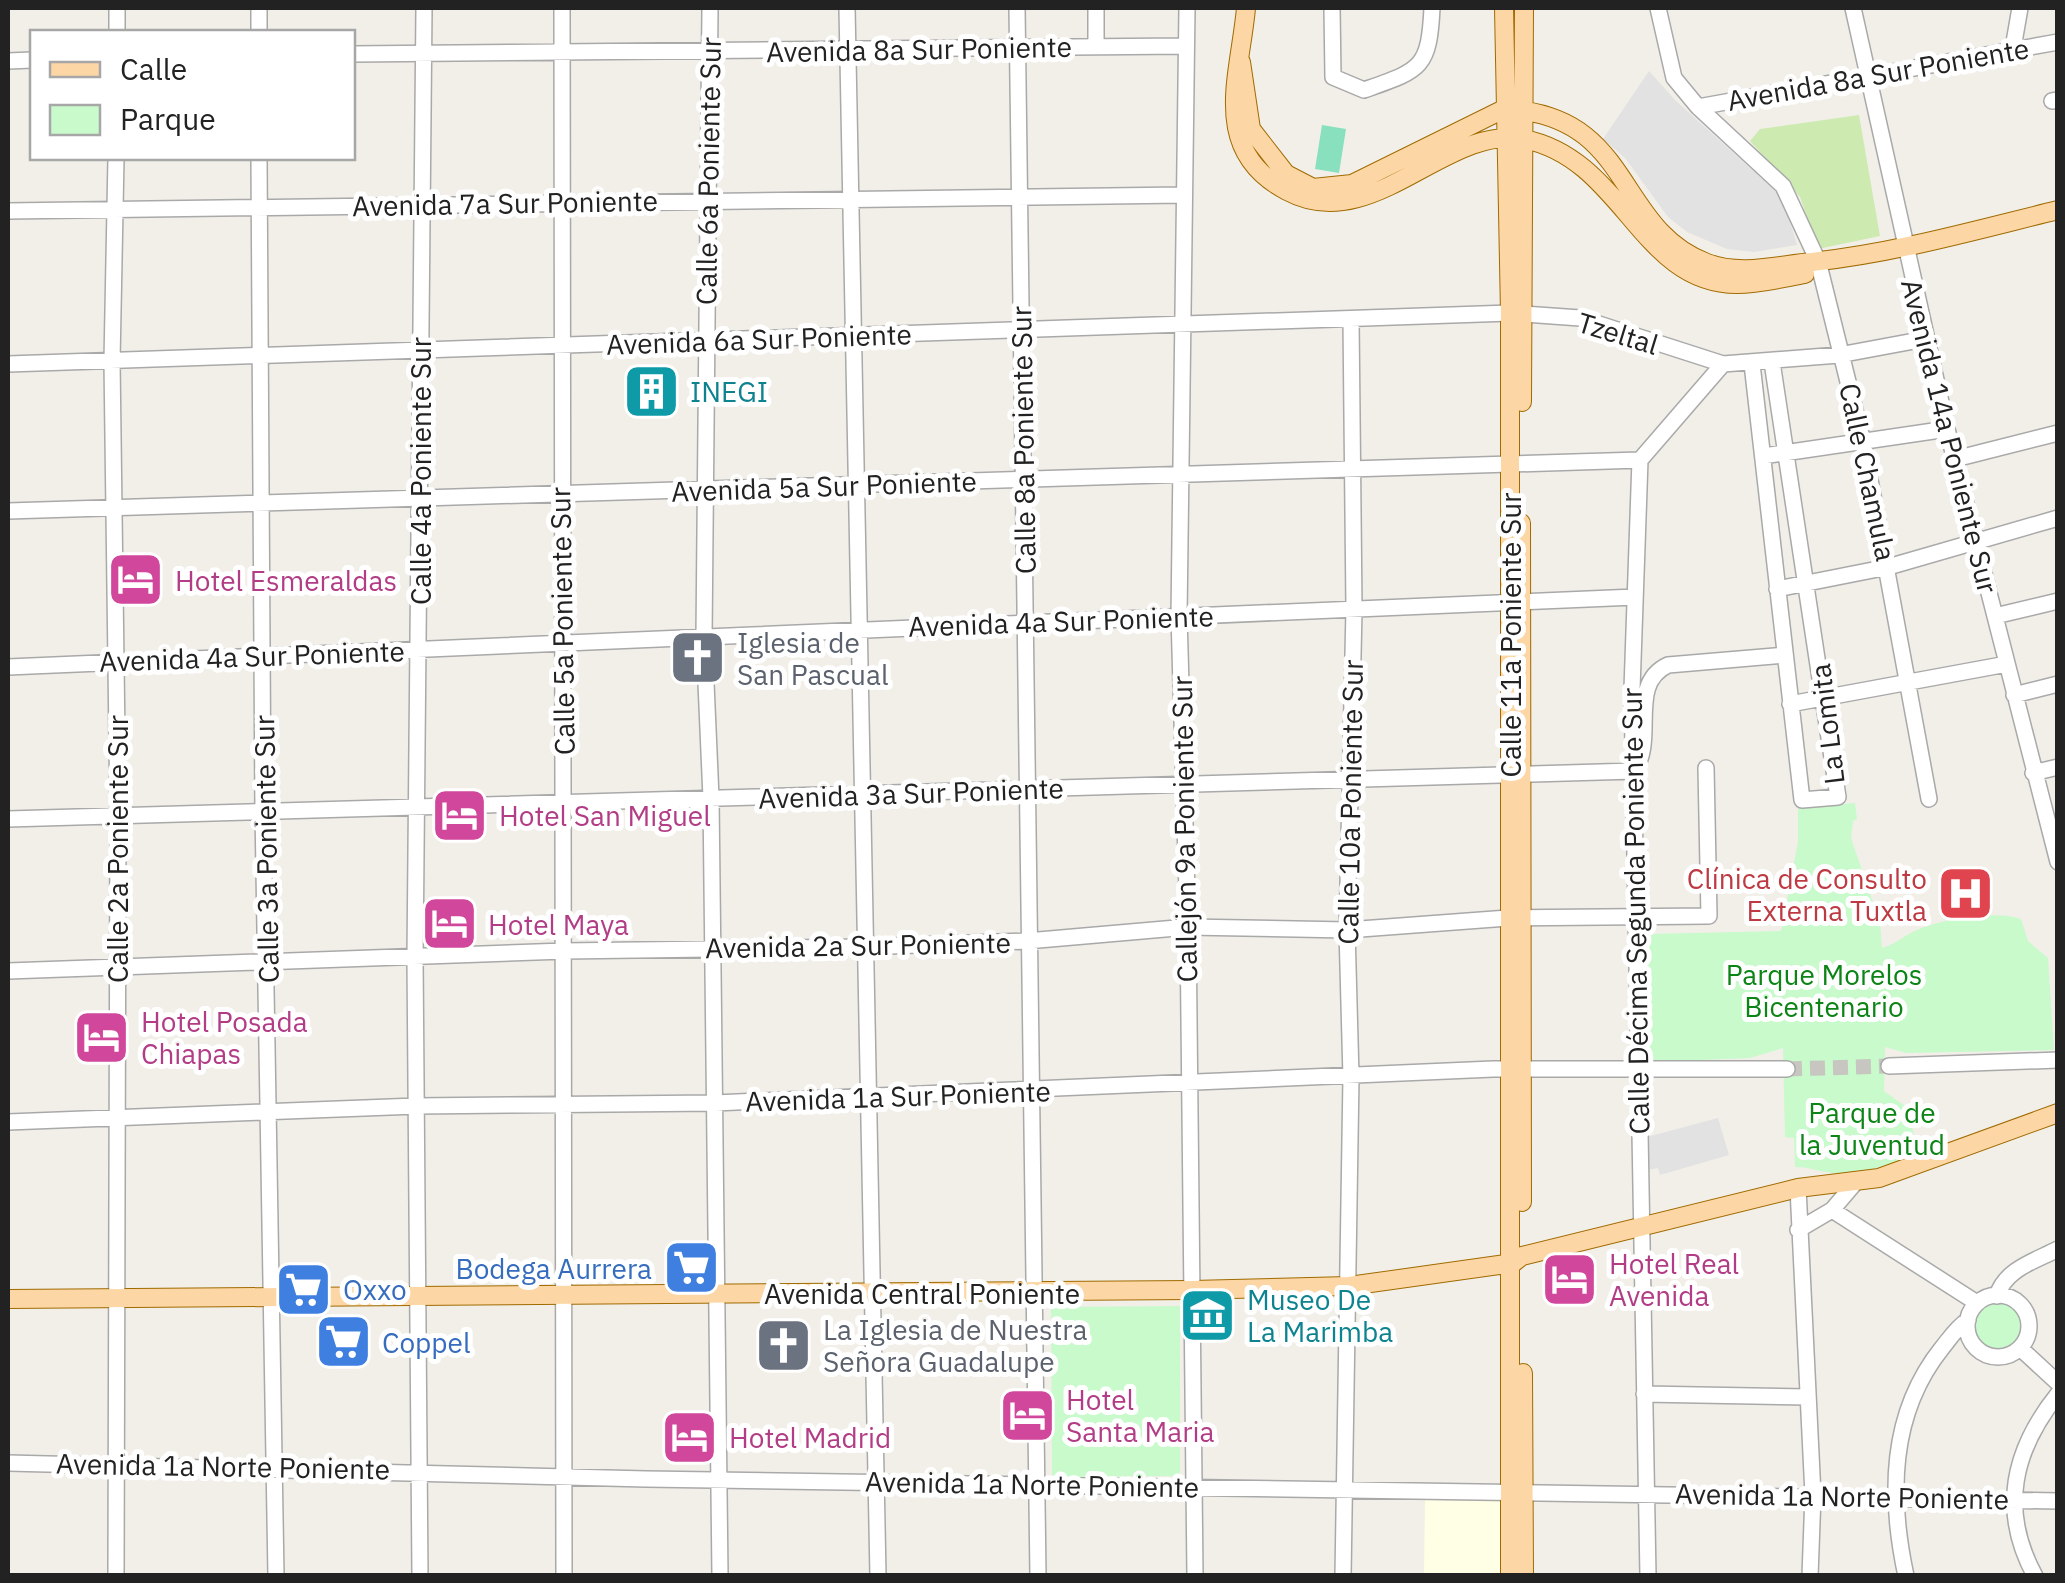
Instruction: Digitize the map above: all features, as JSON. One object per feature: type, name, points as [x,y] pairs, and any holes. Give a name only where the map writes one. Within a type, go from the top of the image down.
[{"type":"main road","points":[[1246,8],[1241,62],[1251,129],[1286,174],[1313,188],[1352,184],[1504,109],[1525,110],[1562,118],[1586,133],[1610,158],[1662,231],[1707,263],[1764,268],[1823,264]]},
{"type":"main road","name":"Calle 11a Poniente Sur","points":[[1504,8],[1505,139],[1517,313]]},
{"type":"main road","name":"Calle 11a Poniente Sur","points":[[1516,1493],[1514,602],[1524,8]]},
{"type":"main road","points":[[1241,62],[1234,82],[1235,132],[1265,174],[1306,202],[1364,196],[1461,151],[1505,139],[1524,139],[1582,164],[1602,181],[1646,239],[1702,279],[1735,284],[2058,210]]},
{"type":"main road","name":"Avenida Central Poniente","points":[[8,1299],[1034,1293],[1349,1286],[1518,1260],[1640,1225],[1798,1188],[1855,1183],[1901,1171],[2056,1112]]},
{"type":"main road","points":[[1510,1576],[1516,1493]]},
{"type":"main road","points":[[1516,1493],[1524,1576]]},
{"type":"street","name":"Calle 4a Poniente Sur","points":[[420,1576],[415,958],[424,8]]},
{"type":"street","name":"Calle 5a Poniente Sur","points":[[562,8],[564,1576]]},
{"type":"street","name":"Calle 6a Poniente Sur","points":[[710,8],[704,637],[712,798],[714,1294],[720,1576]]},
{"type":"street","points":[[847,8],[863,948],[872,1097],[878,1576]]},
{"type":"street","name":"Calle 8a Poniente Sur","points":[[1017,8],[1038,1576]]},
{"type":"street","points":[[1096,8],[1096,46]]},
{"type":"street","name":"Callejón 9a Poniente Sur","points":[[1187,8],[1179,616],[1188,927],[1195,1576]]},
{"type":"street","points":[[1332,8],[1334,77],[1364,90],[1413,70],[1424,60],[1430,51],[1432,8]]},
{"type":"street","name":"Calle Chamula","points":[[1658,8],[1669,67],[1698,107],[1783,186],[1823,264],[1888,567],[1928,798]]},
{"type":"street","name":"Avenida 14a Poniente Sur","points":[[1853,8],[1946,429],[2056,852]]},
{"type":"street","points":[[2013,48],[2020,8]]},
{"type":"street","name":"Avenida 8a Sur Poniente","points":[[1698,107],[2058,42]]},
{"type":"street","name":"Avenida 8a Sur Poniente","points":[[355,54],[1186,46]]},
{"type":"street","name":"Calle 2a Poniente Sur","points":[[116,160],[112,361],[118,816],[116,1576]]},
{"type":"street","name":"Calle 3a Poniente Sur","points":[[259,160],[266,656],[263,812],[276,1576]]},
{"type":"street","name":"Avenida 7a Sur Poniente","points":[[8,211],[1182,195]]},
{"type":"street","name":"Avenida 6a Sur Poniente","points":[[8,364],[1517,313]]},
{"type":"street","name":"Tzeltal","points":[[1517,313],[1580,318],[1724,364],[1844,354],[1925,339]]},
{"type":"street","name":"Calle 10a Poniente Sur","points":[[1344,1576],[1351,1077],[1347,930],[1354,609],[1350,318]]},
{"type":"street","name":"La Lomita","points":[[1752,364],[1802,800],[1838,797],[1772,362]]},
{"type":"street","points":[[1640,460],[1724,364]]},
{"type":"street","points":[[1763,456],[1946,429]]},
{"type":"street","points":[[1956,459],[2058,434]]},
{"type":"street","name":"Avenida 5a Sur Poniente","points":[[8,511],[1640,460]]},
{"type":"street","name":"Calle Décima Segunda Poniente Sur","points":[[1640,460],[1635,597],[1636,1072],[1648,1576]]},
{"type":"street","points":[[1777,589],[1888,567],[1976,538],[2058,518]]},
{"type":"street","name":"Avenida 4a Sur Poniente","points":[[8,667],[1635,597]]},
{"type":"street","points":[[1995,616],[2058,601]]},
{"type":"street","points":[[1634,772],[1642,758],[1647,683],[1654,672],[1668,665],[1785,655]]},
{"type":"street","points":[[1790,704],[2006,664]]},
{"type":"street","points":[[2014,695],[2058,684]]},
{"type":"street","points":[[2033,773],[2058,767]]},
{"type":"street","name":"Avenida 2a Sur Poniente","points":[[8,971],[564,951],[863,948],[1188,927],[1347,930],[1516,918],[1709,916],[1706,768]]},
{"type":"street","name":"Avenida 3a Sur Poniente","points":[[8,819],[1634,772]]},
{"type":"street","points":[[1889,1066],[2058,1060]]},
{"type":"street","name":"Avenida 1a Sur Poniente","points":[[8,1122],[416,1106],[715,1103],[1515,1068],[1636,1072],[1788,1069]]},
{"type":"street","points":[[1798,1230],[1832,1210],[1855,1183]]},
{"type":"street","points":[[1798,1188],[1812,1495],[1810,1576]]},
{"type":"street","points":[[1832,1210],[1977,1303]]},
{"type":"street","points":[[1997,1296],[2001,1283],[2016,1270],[2058,1250]]},
{"type":"street","points":[[1906,1576],[1894,1497],[1900,1434],[1925,1369],[1968,1320],[1977,1303],[1997,1296],[2024,1310],[2029,1330],[2020,1348],[2000,1357],[1980,1351],[1969,1334],[1968,1320]]},
{"type":"street","points":[[2020,1348],[2058,1383]]},
{"type":"street","points":[[1644,1394],[1808,1397]]},
{"type":"street","points":[[2035,1576],[2020,1543],[2013,1498],[2016,1463],[2034,1424],[2058,1394]]},
{"type":"street","name":"Avenida 1a Norte Poniente","points":[[8,1462],[420,1470],[718,1481],[2058,1501]]},
{"type":"shaded area","points":[[1649,71],[1676,101],[1783,198],[1797,245],[1754,252],[1727,249],[1687,232],[1668,217],[1625,158],[1603,139]]},
{"type":"shaded area","points":[[1718,1118],[1729,1155],[1660,1175],[1658,1168],[1647,1170],[1647,1137]]},
{"type":"shaded area","points":[[1425,1500],[1502,1501],[1500,1575],[1424,1576]]},
{"type":"green space","points":[[1859,115],[1880,236],[1818,249],[1800,197],[1750,141],[1760,129]]},
{"type":"green space","points":[[1322,125],[1346,129],[1339,173],[1315,169]]},
{"type":"green space","name":"Parque Morelos Bicentenario","points":[[1855,803],[1857,819],[1853,821],[1851,838],[1880,923],[1882,948],[1917,930],[1955,919],[1997,915],[2021,919],[2028,941],[2048,958],[2054,1050],[1906,1053],[1885,1047],[1884,1091],[1905,1106],[1920,1153],[1874,1168],[1837,1173],[1795,1167],[1794,1138],[1785,1137],[1783,1048],[1750,1058],[1655,1062],[1649,1057],[1642,944],[1649,934],[1781,931],[1798,842],[1798,808]]},
{"type":"green space","points":[[1999,1303],[2016,1310],[2023,1327],[2016,1344],[1999,1351],[1982,1344],[1975,1327],[1982,1310]]},
{"type":"green space","points":[[1180,1306],[1180,1476],[1052,1477],[1051,1307]]},
{"type":"tunnel","points":[[1787,1069],[1889,1066]]},
{"type":"place","name":"INEGI","points":[[651,391]]},
{"type":"place","name":"Hotel Esmeraldas","points":[[136,580]]},
{"type":"place","name":"Iglesia de San Pascual","points":[[698,658]]},
{"type":"place","name":"Hotel San Miguel","points":[[460,815]]},
{"type":"place","name":"Clínica de Consulto Externa Tuxtla","points":[[1966,894]]},
{"type":"place","name":"Hotel Maya","points":[[449,924]]},
{"type":"place","name":"Hotel Posada Chiapas","points":[[102,1037]]},
{"type":"place","name":"Bodega Aurrera","points":[[691,1268]]},
{"type":"place","name":"Hotel Real Avenida","points":[[1570,1279]]},
{"type":"place","name":"Oxxo","points":[[304,1289]]},
{"type":"place","name":"Museo De La Marimba","points":[[1208,1315]]},
{"type":"place","name":"Coppel","points":[[343,1342]]},
{"type":"place","name":"La Iglesia de Nuestra Señora Guadalupe","points":[[784,1345]]},
{"type":"place","name":"Hotel Santa Maria","points":[[1027,1415]]},
{"type":"place","name":"Hotel Madrid","points":[[690,1437]]},
{"type":"park label","name":"Parque de la Juventud","points":[[1872,1128]]}]
